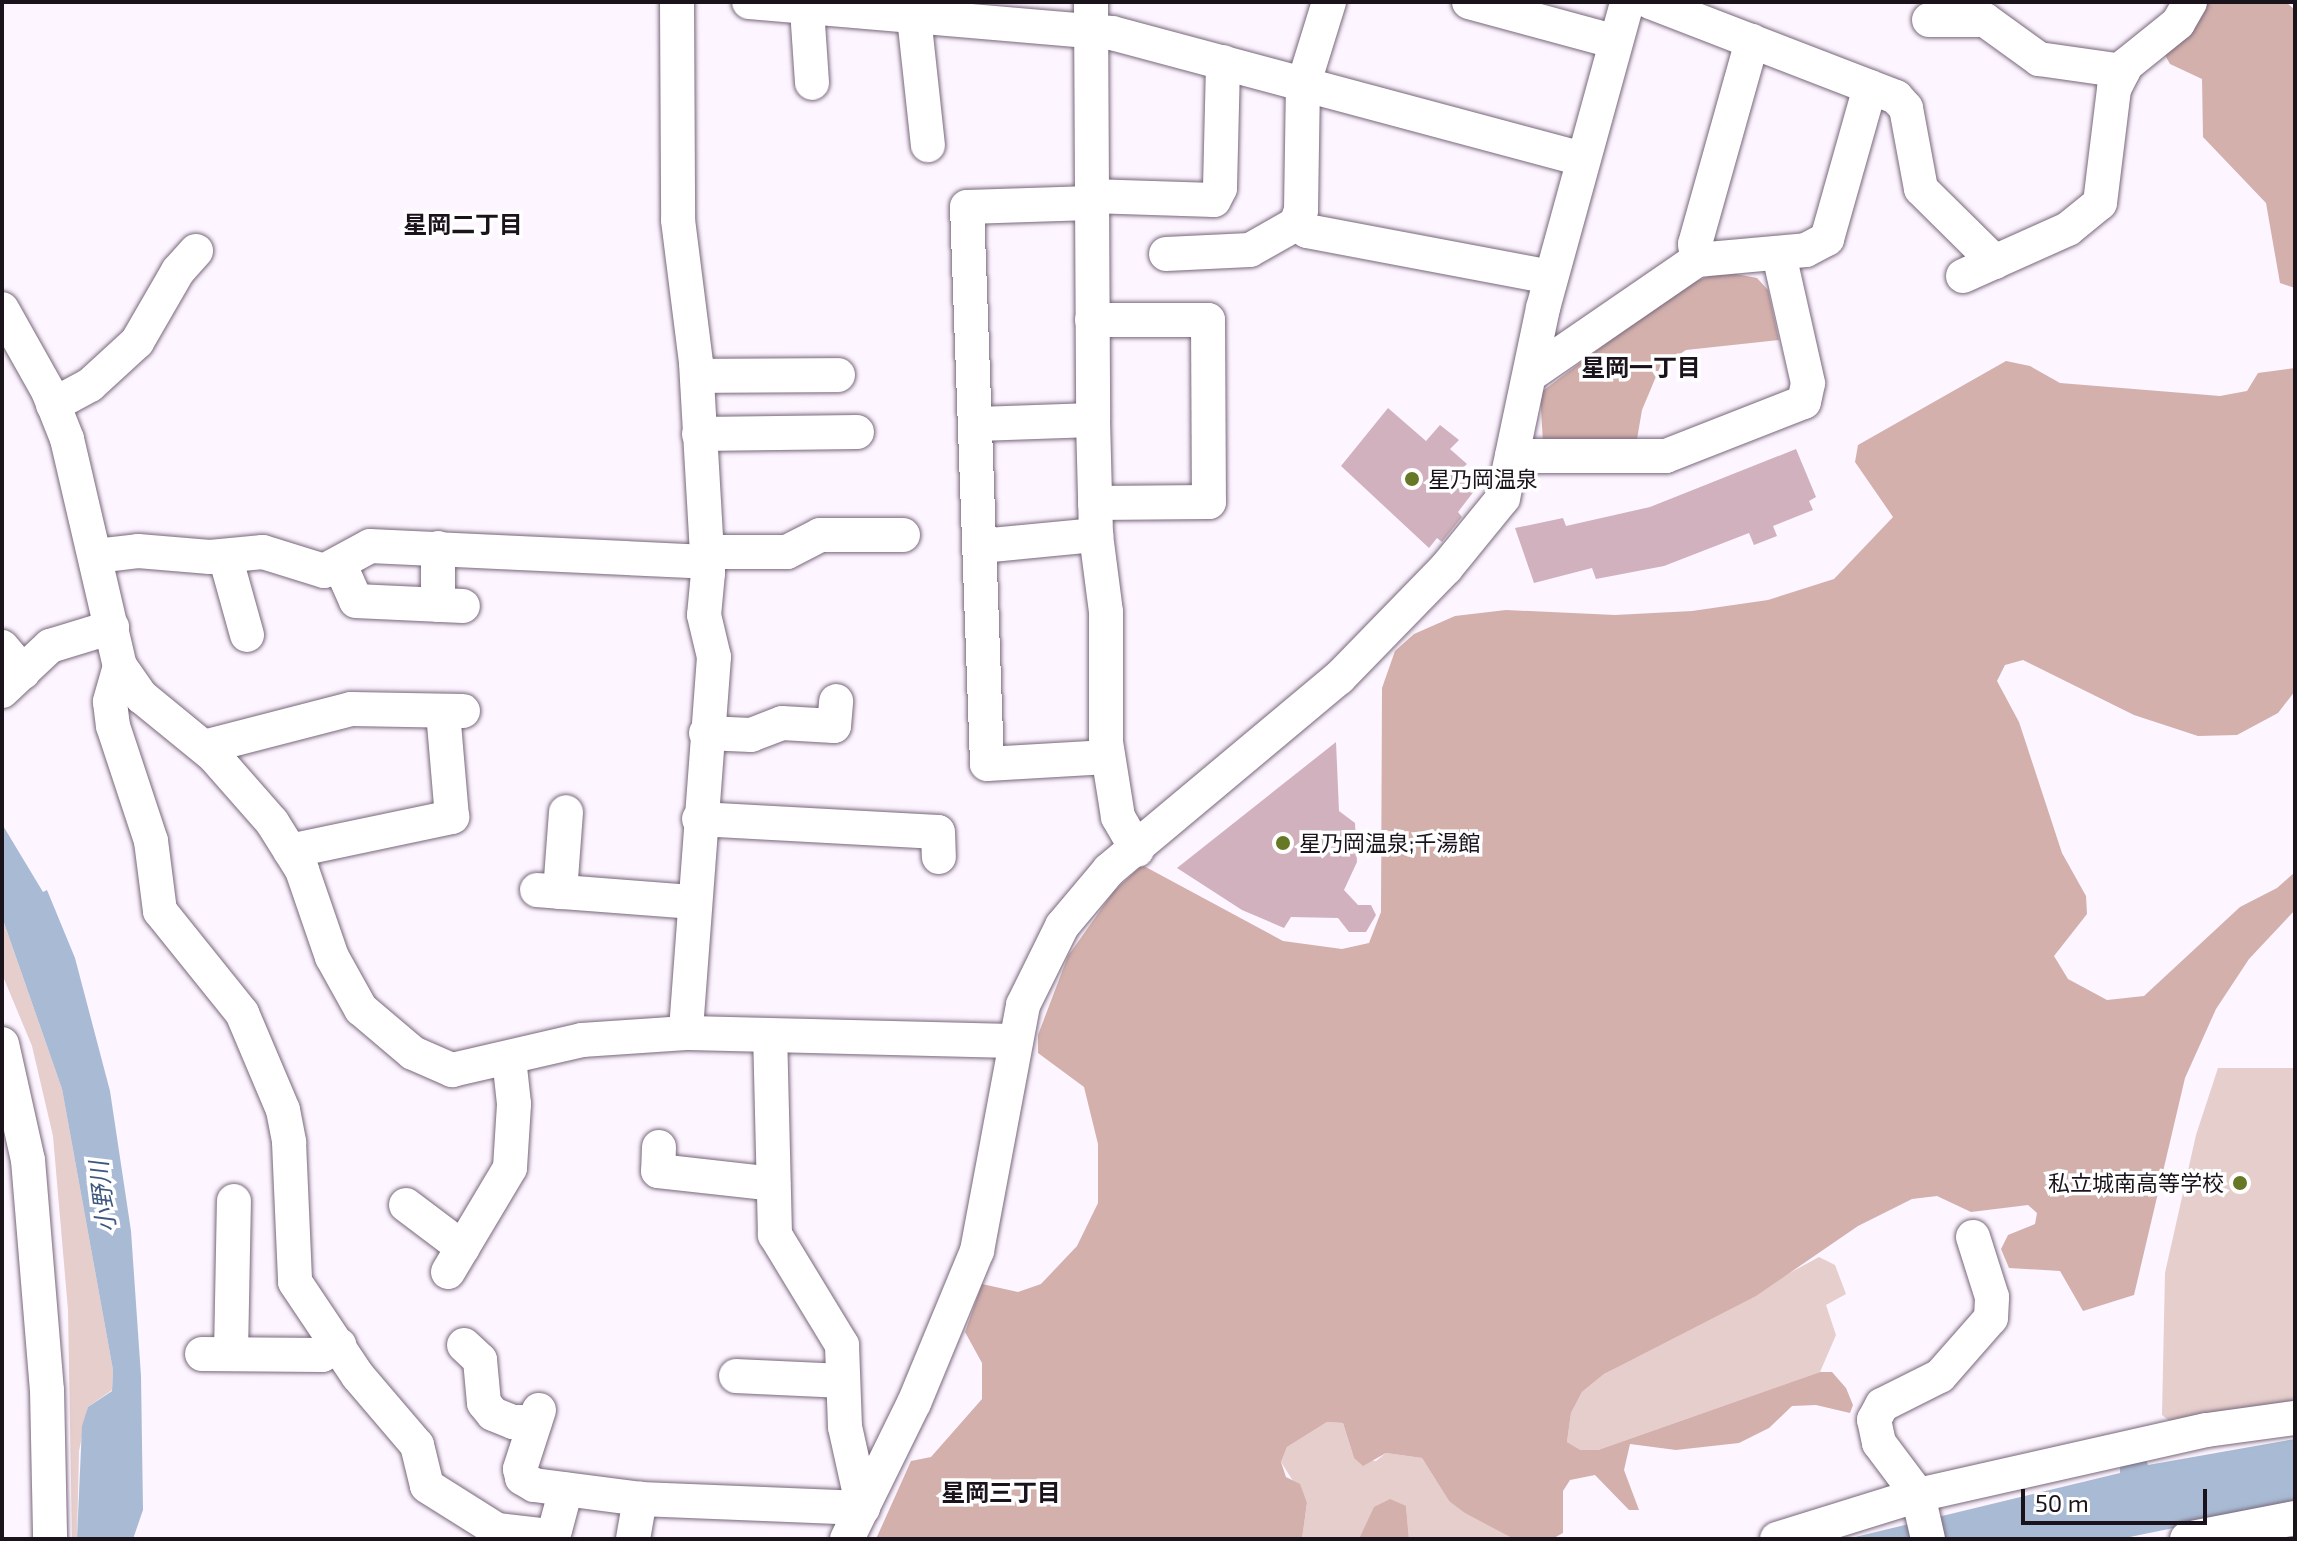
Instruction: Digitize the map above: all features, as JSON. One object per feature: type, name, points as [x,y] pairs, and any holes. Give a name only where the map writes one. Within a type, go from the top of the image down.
[{"type":"street","points":[[677,2],[678,220],[697,376],[706,557],[704,615],[714,657],[699,819],[686,1033]]},
{"type":"street","points":[[749,2],[914,17],[1090,17],[1303,86],[1581,159]]},
{"type":"street","points":[[1166,254],[1250,250],[1296,224],[1301,210],[1303,86],[1329,2]]},
{"type":"street","points":[[1469,2],[1616,42]]},
{"type":"street","points":[[847,1539],[914,1403],[977,1251],[1023,1005],[1062,926],[1109,870],[1137,850],[1339,678],[1446,568],[1503,498],[1551,277],[1581,159],[1627,2]]},
{"type":"street","points":[[1650,2],[1896,97],[1906,108],[1921,189],[1995,262]]},
{"type":"street","points":[[1963,276],[2068,229],[2100,203],[2114,89],[2123,71],[2178,23],[2190,2]]},
{"type":"street","points":[[807,9],[812,83]]},
{"type":"street","points":[[914,17],[928,145]]},
{"type":"street","points":[[1090,17],[1093,420],[1096,519],[1106,612],[1108,757],[1118,817],[1137,850]]},
{"type":"street","points":[[1929,20],[1985,20],[2039,59],[2123,71]]},
{"type":"street","points":[[1697,260],[1695,244],[1752,41]]},
{"type":"street","points":[[1108,757],[987,764],[978,424],[967,207],[1090,199],[1214,200],[1220,188],[1223,62]]},
{"type":"street","points":[[1531,374],[1697,260],[1806,250],[1827,239],[1870,87]]},
{"type":"street","points":[[1296,224],[1307,231],[1551,277]]},
{"type":"street","points":[[53,405],[90,385],[137,342],[178,271],[196,251]]},
{"type":"street","points":[[1512,456],[1666,456],[1804,402],[1808,383],[1779,254]]},
{"type":"street","points":[[2,309],[53,405],[81,485],[120,666],[110,702],[113,726],[151,841],[160,911],[242,1013],[261,1048],[289,1142],[291,1268],[339,1345],[417,1445],[427,1486],[497,1530],[549,1536],[555,1530],[566,1489]]},
{"type":"street","points":[[981,546],[1096,519],[1209,502],[1208,320],[1092,320]]},
{"type":"street","points":[[697,376],[838,375]]},
{"type":"street","points":[[978,424],[1093,420]]},
{"type":"street","points":[[699,434],[857,434]]},
{"type":"street","points":[[96,556],[138,551],[225,556],[263,552],[324,571],[370,546],[706,557],[787,552],[820,535],[903,535]]},
{"type":"street","points":[[340,565],[356,601],[451,606],[438,548]]},
{"type":"street","points":[[225,556],[247,635]]},
{"type":"street","points":[[9,670],[50,646],[112,627]]},
{"type":"street","points":[[120,666],[157,712],[204,747],[272,822],[302,870],[347,988],[381,1028],[437,1067],[452,1070],[582,1040],[686,1033],[1016,1041]]},
{"type":"street","points":[[706,733],[751,735],[782,723],[834,726],[836,701]]},
{"type":"street","points":[[204,747],[351,709],[453,711],[452,817],[290,851]]},
{"type":"street","points":[[565,812],[548,891],[694,902]]},
{"type":"street","points":[[699,819],[820,837],[938,832],[939,857]]},
{"type":"street","points":[[770,1037],[775,1235],[838,1337],[845,1427],[863,1508]]},
{"type":"street","points":[[2,1044],[28,1160],[47,1390],[50,1539]]},
{"type":"street","points":[[416,1206],[455,1260],[522,1157],[509,1058]]},
{"type":"street","points":[[659,1147],[658,1171],[773,1184]]},
{"type":"street","points":[[227,1217],[216,1354],[322,1355],[339,1345]]},
{"type":"street","points":[[1922,1514],[1879,1443],[1874,1420],[1882,1405],[1940,1376],[1991,1318],[1992,1297],[1973,1237]]},
{"type":"street","points":[[480,1354],[484,1403],[493,1414],[513,1422],[537,1416],[521,1459],[522,1478],[566,1489],[640,1499],[863,1508]]},
{"type":"street","points":[[736,1376],[843,1381]]},
{"type":"street","points":[[1777,1539],[1922,1514],[2207,1430],[2295,1418]]},
{"type":"street","points":[[633,1539],[640,1499]]},
{"type":"street","points":[[2187,1539],[2295,1518]]},
{"type":"shaded area","points":[[2198,2],[2286,2],[2295,10],[2295,288],[2280,283],[2266,203],[2203,137],[2202,79],[2170,64],[2161,48]]},
{"type":"shaded area","points":[[1736,274],[1757,278],[1768,290],[1779,340],[1686,350],[1660,367],[1642,410],[1636,445],[1543,443],[1540,393],[1683,286],[1712,275]]},
{"type":"shaded area","points":[[2006,361],[2030,366],[2060,383],[2220,396],[2247,391],[2258,373],[2295,368],[2295,691],[2278,713],[2237,735],[2198,736],[2134,715],[2023,660],[2005,665],[1997,681],[2019,722],[2062,853],[2086,896],[2087,914],[2054,956],[2068,979],[2107,1000],[2144,996],[2240,907],[2277,888],[2295,872],[2295,910],[2249,959],[2216,1009],[2185,1078],[2134,1295],[2083,1311],[2060,1271],[2009,1268],[2001,1249],[2008,1235],[2035,1224],[2037,1213],[2028,1205],[1971,1212],[1937,1196],[1912,1199],[1858,1226],[1756,1296],[1604,1374],[1582,1392],[1571,1413],[1567,1442],[1580,1450],[1598,1450],[1820,1372],[1832,1372],[1846,1388],[1853,1405],[1850,1413],[1816,1405],[1792,1406],[1769,1428],[1739,1443],[1676,1450],[1630,1444],[1624,1470],[1639,1510],[1629,1510],[1595,1475],[1570,1480],[1563,1491],[1563,1533],[1552,1539],[1514,1539],[1465,1513],[1449,1501],[1422,1458],[1386,1453],[1363,1466],[1354,1458],[1343,1423],[1327,1422],[1287,1447],[1281,1462],[1286,1477],[1300,1484],[1307,1503],[1302,1539],[876,1539],[911,1461],[931,1457],[982,1399],[982,1363],[965,1332],[982,1284],[1018,1292],[1041,1284],[1077,1246],[1098,1203],[1098,1144],[1084,1087],[1038,1053],[1038,1035],[1068,956],[1114,891],[1142,865],[1283,941],[1342,949],[1369,943],[1381,912],[1382,688],[1395,651],[1414,634],[1455,616],[1506,610],[1615,615],[1692,611],[1768,600],[1834,579],[1893,517],[1855,462],[1858,445]]},
{"type":"shaded area","points":[[2,917],[62,1089],[113,1370],[112,1390],[88,1407],[79,1451],[77,1539],[72,1539],[68,1310],[53,1136],[32,1046],[2,974]]},
{"type":"shaded area","name":"私立城南高等学校","points":[[2218,1068],[2295,1068],[2295,1402],[2171,1422],[2162,1415],[2165,1273],[2196,1135]]},
{"type":"shaded area","points":[[1819,1257],[1835,1265],[1846,1294],[1826,1305],[1836,1335],[1820,1372],[1598,1450],[1580,1451],[1567,1442],[1571,1413],[1582,1392],[1604,1374]]},
{"type":"shaded area","points":[[1327,1422],[1343,1423],[1354,1458],[1376,1461],[1386,1453],[1422,1458],[1449,1501],[1514,1539],[1409,1539],[1406,1506],[1359,1539],[1302,1539],[1307,1503],[1281,1462],[1287,1447]]},
{"type":"shaded area","points":[[1390,1499],[1406,1506],[1409,1539],[1359,1539],[1374,1507]]},
{"type":"water","name":"小野川","points":[[2,824],[43,892],[47,890],[75,958],[110,1091],[131,1231],[141,1376],[143,1510],[133,1539],[77,1539],[82,1426],[88,1407],[112,1391],[113,1370],[62,1089],[2,917]]},
{"type":"water","points":[[2295,1439],[2295,1503],[2120,1539],[1847,1539],[2120,1473],[2120,1461],[2145,1456],[2148,1465]]},
{"type":"building","name":"星乃岡温泉","points":[[1388,408],[1426,441],[1440,425],[1459,440],[1450,449],[1467,464],[1458,472],[1478,486],[1458,512],[1462,517],[1442,542],[1437,538],[1429,548],[1341,466]]},
{"type":"building","points":[[1796,449],[1816,497],[1809,501],[1813,510],[1773,526],[1777,536],[1754,545],[1749,533],[1664,566],[1596,579],[1592,568],[1534,583],[1515,528],[1563,518],[1566,526],[1650,507]]},
{"type":"building","name":"星乃岡温泉;千湯館","points":[[1336,742],[1339,811],[1355,823],[1357,862],[1344,890],[1358,905],[1371,905],[1376,915],[1366,932],[1349,932],[1338,918],[1291,917],[1284,928],[1242,910],[1177,868]]},
{"type":"place","name":"星乃岡温泉","points":[[1412,479]]},
{"type":"place","name":"星乃岡温泉;千湯館","points":[[1283,843]]},
{"type":"place","name":"私立城南高等学校","points":[[2240,1183]]},
{"type":"district","name":"星岡二丁目","points":[[463,224]]},
{"type":"district","name":"星岡一丁目","points":[[1641,367]]},
{"type":"district","name":"星岡三丁目","points":[[1001,1492]]}]
